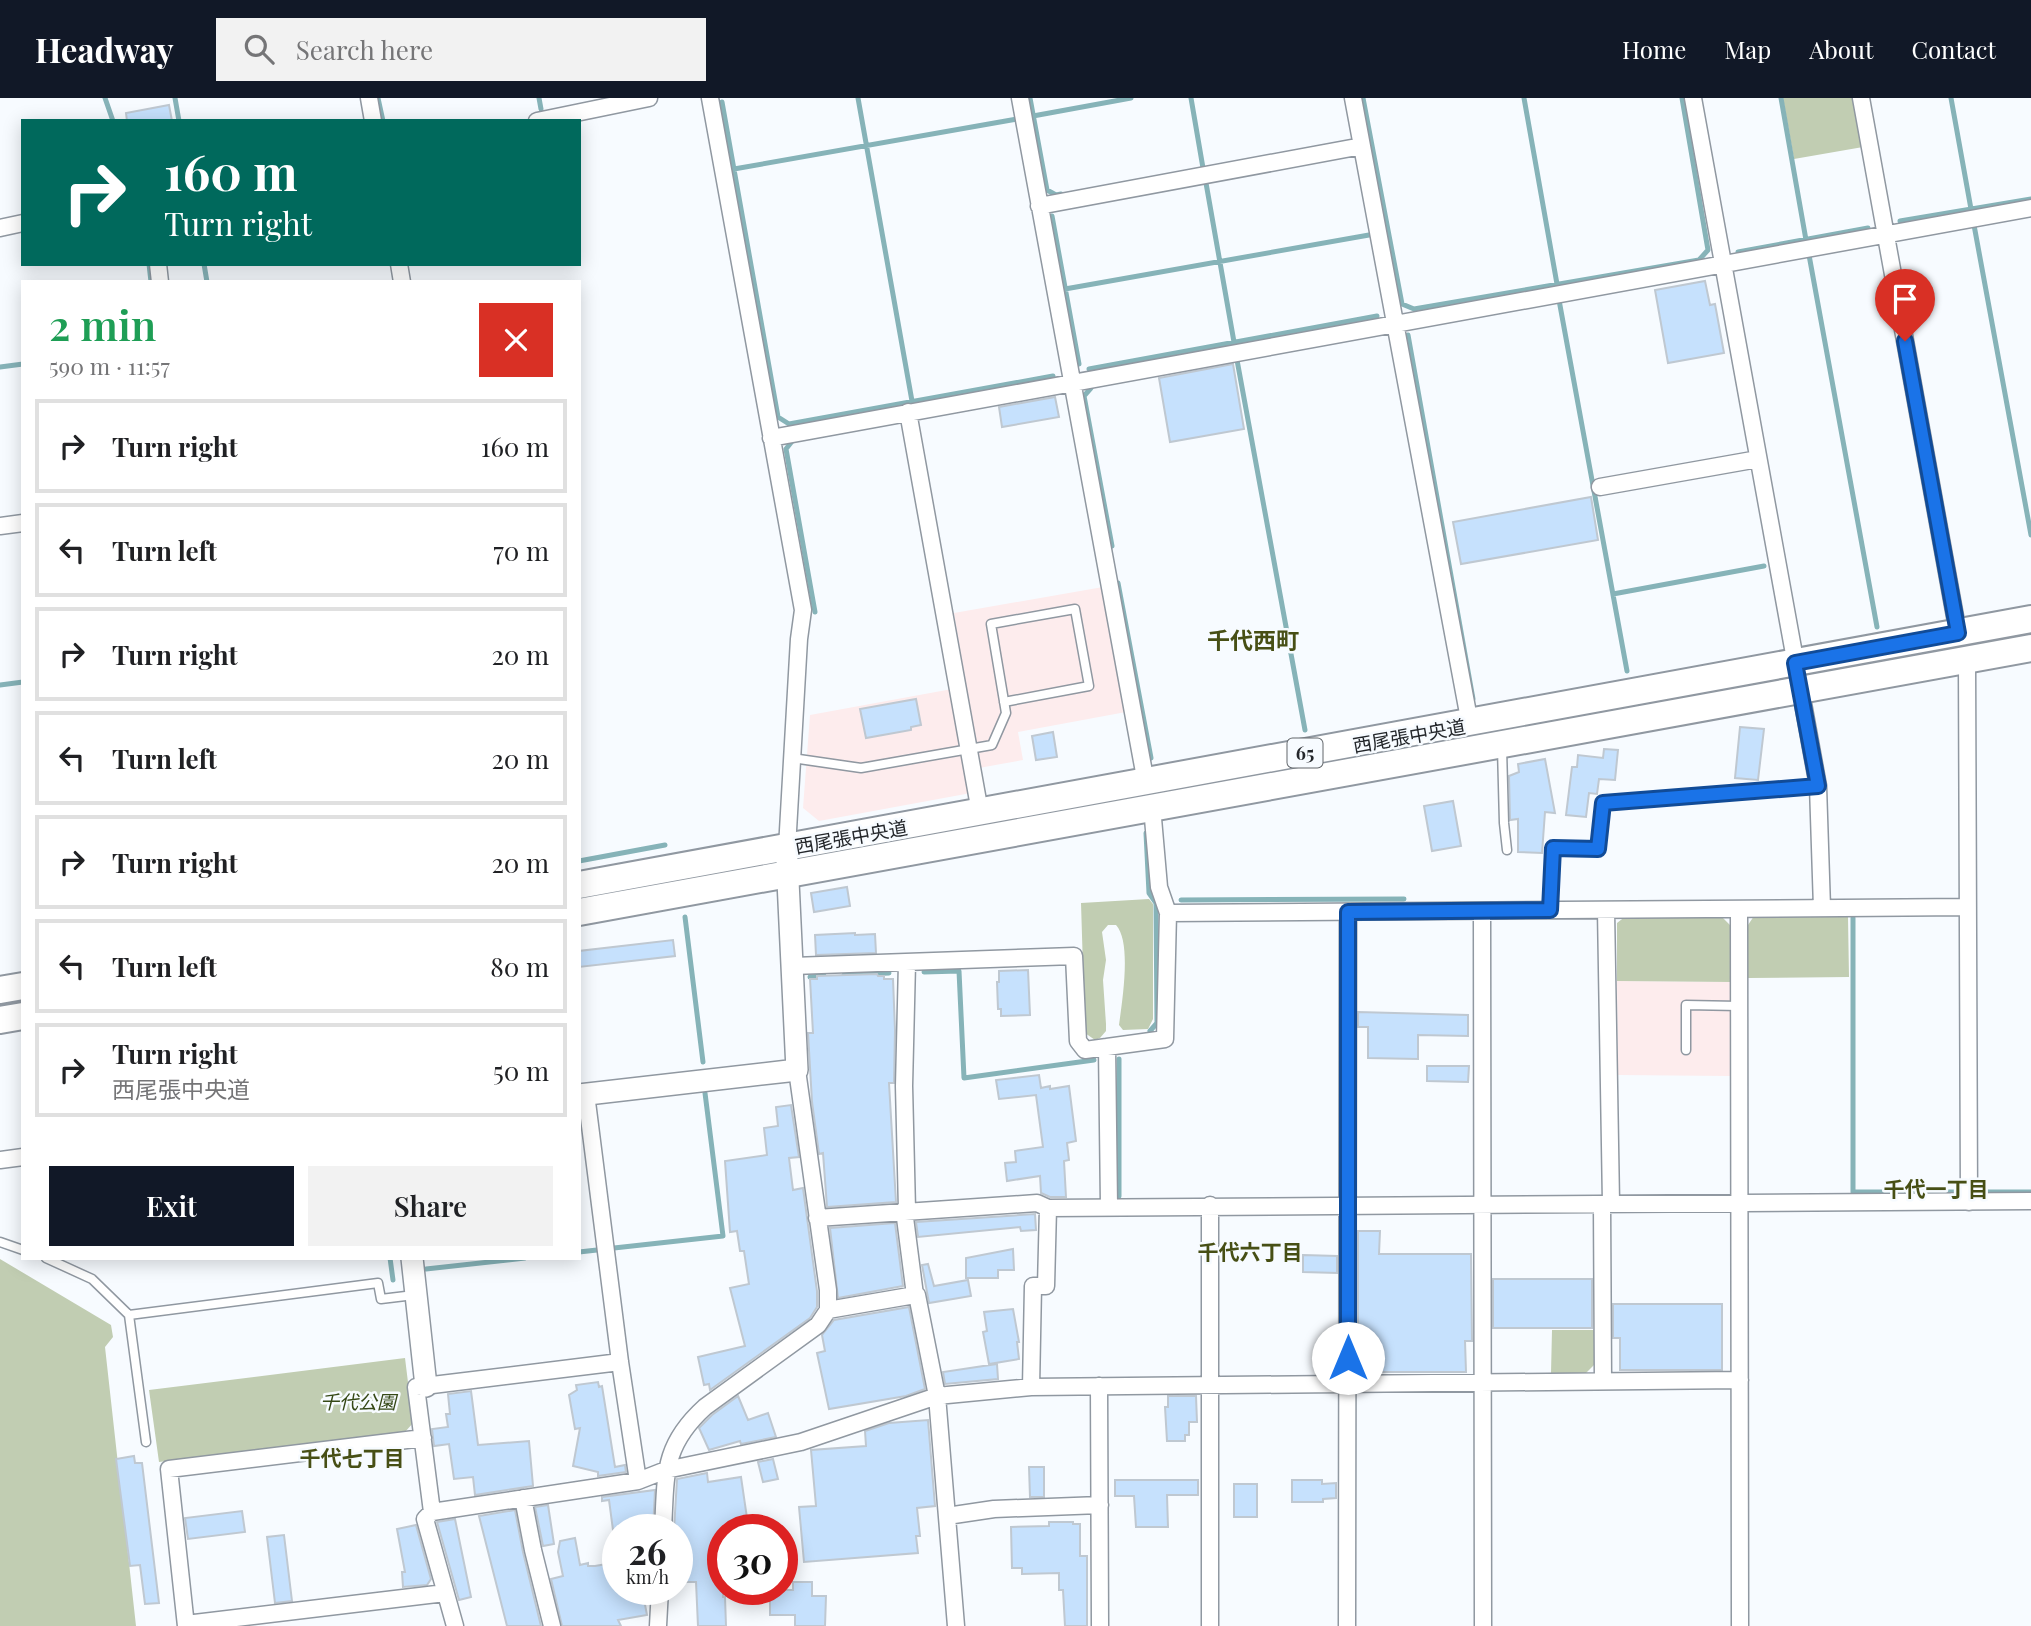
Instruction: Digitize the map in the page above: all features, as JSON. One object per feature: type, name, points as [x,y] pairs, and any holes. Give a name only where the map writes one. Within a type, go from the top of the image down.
[{"type":"main road","name":"西尾張中央道","points":[[581,912],[980,813],[1149,795],[1470,724],[2031,619]]},
{"type":"main road","name":"西尾張中央道","points":[[581,885],[787,860],[1149,795],[1502,744],[2031,648]]},
{"type":"main road","points":[[0,990],[21,986]]},
{"type":"main road","points":[[0,1020],[21,1016]]},
{"type":"street","points":[[369,98],[373,119]]},
{"type":"street","points":[[547,119],[649,98]]},
{"type":"street","points":[[664,1514],[666,1470],[672,1448],[688,1422],[818,1325],[828,1310],[828,1290],[797,1070],[787,860],[799,639],[803,610],[710,98]]},
{"type":"street","points":[[793,966],[1074,956],[1078,1041],[1085,1050],[1165,1040],[1168,913],[1158,887],[1149,795],[1020,98]]},
{"type":"street","points":[[1353,98],[1470,724]]},
{"type":"street","points":[[1693,98],[1818,786],[1822,908]]},
{"type":"street","points":[[1861,98],[1958,633]]},
{"type":"street","points":[[1040,206],[1362,146]]},
{"type":"street","points":[[772,438],[1395,322],[2031,208]]},
{"type":"street","points":[[0,228],[21,223]]},
{"type":"street","points":[[908,412],[980,813]]},
{"type":"street","points":[[1600,487],[1758,459]]},
{"type":"street","points":[[0,526],[21,523]]},
{"type":"street","points":[[1967,660],[1969,1202]]},
{"type":"street","points":[[1168,913],[1968,907]]},
{"type":"street","points":[[1739,909],[1740,1626]]},
{"type":"street","points":[[1603,1381],[1607,1203],[1606,910]]},
{"type":"street","points":[[1482,911],[1483,1626]]},
{"type":"street","points":[[1347,1626],[1348,912]]},
{"type":"street","points":[[907,964],[904,1086],[906,1210],[915,1295],[937,1396],[956,1626]]},
{"type":"street","points":[[1107,1047],[1109,1206]]},
{"type":"street","points":[[638,1481],[583,1094],[797,1070]]},
{"type":"street","points":[[0,1160],[21,1157]]},
{"type":"street","points":[[817,1218],[1037,1203],[1048,1208],[2031,1201]]},
{"type":"street","points":[[1210,1205],[1210,1626]]},
{"type":"street","points":[[1031,1387],[1032,1286],[1046,1286],[1048,1208]]},
{"type":"street","points":[[412,1260],[426,1385]]},
{"type":"street","points":[[828,1310],[915,1295]]},
{"type":"street","points":[[432,1512],[416,1387],[620,1362]]},
{"type":"street","points":[[455,1626],[425,1519],[432,1512],[638,1481],[666,1470],[801,1442],[937,1396],[1031,1387],[1740,1380]]},
{"type":"street","points":[[1099,1386],[1100,1626]]},
{"type":"street","points":[[423,1438],[169,1469],[186,1625],[445,1593]]},
{"type":"street","points":[[523,1498],[552,1626]]},
{"type":"street","points":[[947,1516],[995,1509],[1100,1505]]},
{"type":"street","points":[[658,1626],[659,1605]]},
{"type":"lane","points":[[792,758],[861,768],[992,745],[1006,713],[1004,702],[990,624],[1075,609],[1089,686],[1004,702]]},
{"type":"lane","points":[[1502,744],[1507,849]]},
{"type":"lane","points":[[1550,910],[1553,848],[1598,849],[1603,803],[1818,786]]},
{"type":"lane","points":[[1686,1050],[1686,1005],[1739,1006]]},
{"type":"lane","points":[[0,1242],[21,1249]]},
{"type":"lane","points":[[50,1260],[92,1279],[129,1315],[146,1442]]},
{"type":"lane","points":[[129,1315],[379,1283],[381,1300],[416,1295]]},
{"type":"shaded area","points":[[1103,587],[1126,712],[1018,732],[1023,760],[979,768],[954,613]]},
{"type":"shaded area","points":[[952,689],[971,793],[819,821],[803,808],[810,715]]},
{"type":"shaded area","points":[[1617,981],[1731,982],[1730,1076],[1618,1075]]},
{"type":"green space","points":[[1783,98],[1854,98],[1863,147],[1794,159]]},
{"type":"green space","points":[[1149,899],[1153,904],[1153,1019],[1148,1029],[1123,1030],[1119,1025],[1125,973],[1124,945],[1116,925],[1108,925],[1102,932],[1106,960],[1103,980],[1106,1031],[1095,1040],[1085,1033],[1081,903]]},
{"type":"green space","points":[[1626,916],[1722,917],[1731,926],[1731,982],[1617,981],[1617,923]]},
{"type":"green space","points":[[1754,916],[1848,917],[1849,977],[1748,978],[1748,925]]},
{"type":"green space","points":[[0,1259],[111,1325],[113,1337],[105,1347],[136,1626],[0,1626]]},
{"type":"green space","points":[[1552,1330],[1594,1330],[1594,1365],[1586,1373],[1551,1373]]},
{"type":"green space","name":"千代公園","points":[[405,1358],[413,1423],[405,1432],[159,1462],[149,1390]]},
{"type":"building","points":[[169,105],[172,119],[127,119],[126,113]]},
{"type":"building","points":[[1705,281],[1710,305],[1715,304],[1724,353],[1668,363],[1655,290]]},
{"type":"building","points":[[1233,364],[1244,429],[1170,442],[1159,378]]},
{"type":"building","points":[[1055,397],[1059,417],[1002,427],[999,407]]},
{"type":"building","points":[[1591,497],[1598,540],[1461,564],[1453,522]]},
{"type":"building","points":[[916,699],[921,725],[911,727],[911,730],[866,738],[860,709]]},
{"type":"building","points":[[1740,727],[1764,729],[1758,780],[1735,778]]},
{"type":"building","points":[[1053,732],[1057,757],[1036,760],[1032,736]]},
{"type":"building","points":[[1604,749],[1618,750],[1615,780],[1599,779],[1597,794],[1589,793],[1586,817],[1566,815],[1572,767],[1577,767],[1578,755],[1603,758]]},
{"type":"building","points":[[1545,759],[1555,813],[1545,812],[1542,853],[1518,852],[1518,819],[1510,820],[1509,776],[1519,772],[1518,764]]},
{"type":"building","points":[[1453,801],[1461,846],[1432,851],[1424,806]]},
{"type":"building","points":[[847,887],[850,906],[814,912],[811,893]]},
{"type":"building","points":[[875,934],[876,953],[816,955],[815,935]]},
{"type":"building","points":[[673,940],[675,956],[581,967],[581,951]]},
{"type":"building","points":[[1028,970],[1030,1015],[1001,1016],[1001,1009],[998,1009],[999,971]]},
{"type":"building","points":[[817,976],[884,976],[884,979],[893,979],[894,1083],[889,1083],[896,1202],[827,1207],[823,1153],[819,1154],[812,1102],[808,1033],[813,1033],[810,979],[817,979]]},
{"type":"building","points":[[1358,1012],[1468,1015],[1468,1036],[1418,1035],[1418,1059],[1368,1058],[1368,1027],[1358,1027]]},
{"type":"building","points":[[1427,1066],[1469,1066],[1468,1082],[1427,1081]]},
{"type":"building","points":[[1039,1075],[1041,1088],[1069,1086],[1076,1141],[1067,1143],[1069,1160],[1064,1161],[1066,1197],[1050,1197],[1041,1193],[1040,1176],[1007,1181],[1005,1163],[1016,1162],[1015,1151],[1043,1147],[1036,1095],[999,1099],[996,1080]]},
{"type":"building","points":[[791,1105],[799,1157],[789,1158],[793,1190],[803,1188],[817,1307],[810,1318],[710,1390],[709,1384],[704,1385],[698,1357],[745,1346],[730,1288],[749,1284],[744,1251],[740,1251],[737,1231],[730,1232],[725,1161],[767,1155],[764,1128],[778,1126],[776,1107]]},
{"type":"building","points":[[1035,1214],[1036,1230],[1021,1231],[1020,1227],[918,1237],[916,1222]]},
{"type":"building","points":[[895,1223],[903,1286],[838,1298],[830,1228]]},
{"type":"building","points":[[1358,1231],[1380,1231],[1379,1254],[1471,1254],[1472,1341],[1465,1341],[1466,1372],[1365,1372],[1365,1341],[1358,1341]]},
{"type":"building","points":[[1013,1249],[1014,1270],[998,1270],[998,1278],[966,1278],[966,1258]]},
{"type":"building","points":[[1303,1255],[1337,1256],[1337,1273],[1303,1272]]},
{"type":"building","points":[[928,1264],[934,1286],[968,1280],[971,1296],[929,1303],[922,1265]]},
{"type":"building","points":[[1493,1279],[1592,1279],[1592,1328],[1493,1328]]},
{"type":"building","points":[[1613,1304],[1722,1304],[1722,1370],[1620,1370],[1620,1338],[1613,1338]]},
{"type":"building","points":[[909,1307],[925,1389],[906,1396],[829,1409],[817,1353],[825,1351],[822,1335],[834,1320]]},
{"type":"building","points":[[1013,1309],[1019,1359],[989,1364],[983,1332],[987,1331],[984,1312]]},
{"type":"building","points":[[997,1364],[998,1379],[945,1384],[943,1372]]},
{"type":"building","points":[[598,1382],[599,1387],[602,1386],[615,1467],[625,1465],[626,1472],[598,1476],[598,1472],[573,1466],[580,1428],[575,1429],[569,1395],[577,1390],[576,1385]]},
{"type":"building","points":[[471,1391],[478,1445],[529,1441],[533,1486],[475,1495],[473,1477],[454,1479],[449,1444],[434,1446],[432,1429],[448,1427],[448,1394]]},
{"type":"building","points":[[738,1396],[748,1420],[768,1413],[776,1437],[741,1444],[740,1441],[709,1450],[699,1428]]},
{"type":"building","points":[[1168,1396],[1196,1396],[1197,1422],[1189,1422],[1189,1435],[1185,1435],[1185,1441],[1167,1441],[1165,1407],[1168,1407]]},
{"type":"building","points":[[928,1420],[935,1506],[917,1508],[920,1536],[916,1536],[918,1553],[804,1562],[799,1507],[816,1506],[811,1450],[866,1446],[865,1431],[889,1423]]},
{"type":"building","points":[[134,1456],[135,1463],[142,1463],[159,1603],[145,1604],[140,1565],[130,1566],[116,1459]]},
{"type":"building","points":[[773,1459],[778,1479],[763,1482],[758,1462]]},
{"type":"building","points":[[1029,1467],[1044,1467],[1044,1497],[1030,1497]]},
{"type":"building","points":[[707,1473],[708,1482],[741,1477],[746,1514],[707,1514],[707,1605],[725,1605],[726,1626],[698,1626],[696,1582],[693,1582],[693,1514],[675,1514],[677,1479]]},
{"type":"building","points":[[1115,1480],[1198,1480],[1198,1495],[1167,1495],[1168,1527],[1136,1527],[1134,1496],[1115,1496]]},
{"type":"building","points":[[1292,1480],[1336,1483],[1336,1498],[1323,1499],[1323,1502],[1292,1502]]},
{"type":"building","points":[[1234,1484],[1257,1484],[1257,1517],[1234,1517]]},
{"type":"building","points":[[655,1490],[654,1514],[611,1514],[609,1500],[602,1501],[602,1497]]},
{"type":"building","points":[[548,1505],[554,1544],[543,1546],[535,1507]]},
{"type":"building","points":[[515,1510],[541,1626],[507,1626],[479,1516]]},
{"type":"building","points":[[242,1511],[245,1532],[188,1539],[185,1518]]},
{"type":"building","points":[[455,1519],[471,1597],[459,1600],[437,1522]]},
{"type":"building","points":[[1049,1522],[1080,1524],[1080,1556],[1087,1556],[1087,1626],[1065,1626],[1059,1573],[1022,1574],[1022,1568],[1012,1568],[1011,1527],[1049,1526]]},
{"type":"building","points":[[416,1525],[431,1579],[427,1585],[403,1587],[402,1572],[405,1572],[397,1529]]},
{"type":"building","points":[[284,1535],[292,1601],[275,1603],[267,1537]]},
{"type":"building","points":[[575,1538],[580,1565],[602,1565],[602,1605],[645,1605],[647,1615],[618,1620],[621,1626],[562,1626],[551,1579],[563,1576],[558,1552],[560,1541]]},
{"type":"building","points":[[798,1582],[812,1582],[812,1596],[826,1596],[825,1626],[795,1626],[795,1615],[770,1615],[770,1605],[798,1605]]},
{"type":"waterway","points":[[105,98],[112,119]]},
{"type":"waterway","points":[[175,98],[179,119]]},
{"type":"waterway","points":[[378,98],[383,119]]},
{"type":"waterway","points":[[539,98],[541,109]]},
{"type":"waterway","points":[[858,98],[912,401]]},
{"type":"waterway","points":[[1030,98],[1047,190],[1056,195],[1061,194]]},
{"type":"waterway","points":[[1033,116],[1131,98]]},
{"type":"waterway","points":[[1191,98],[1203,168]]},
{"type":"waterway","points":[[1363,98],[1402,304],[1414,309],[1699,260],[1708,250],[1682,98]]},
{"type":"waterway","points":[[1524,98],[1557,284]]},
{"type":"waterway","points":[[1781,98],[1806,240]]},
{"type":"waterway","points":[[1951,98],[1971,209]]},
{"type":"waterway","points":[[722,102],[778,417],[789,424],[1053,376]]},
{"type":"waterway","points":[[734,169],[1017,119]]},
{"type":"waterway","points":[[1206,183],[1234,342]]},
{"type":"waterway","points":[[1900,221],[2031,199]]},
{"type":"waterway","points":[[1052,216],[1079,364]]},
{"type":"waterway","points":[[1974,225],[2031,535]]},
{"type":"waterway","points":[[1738,252],[1868,228]]},
{"type":"waterway","points":[[1065,289],[1369,235]]},
{"type":"waterway","points":[[1809,255],[1877,627]]},
{"type":"waterway","points":[[149,266],[151,280]]},
{"type":"waterway","points":[[204,266],[207,280]]},
{"type":"waterway","points":[[1559,300],[1627,671]]},
{"type":"waterway","points":[[1089,369],[1377,316]]},
{"type":"waterway","points":[[1408,335],[1473,699]]},
{"type":"waterway","points":[[1237,360],[1305,730]]},
{"type":"waterway","points":[[0,367],[21,364]]},
{"type":"waterway","points":[[1091,388],[1084,396],[1112,546]]},
{"type":"waterway","points":[[793,440],[786,449],[815,612]]},
{"type":"waterway","points":[[1613,594],[1764,566]]},
{"type":"waterway","points":[[1118,583],[1151,758]]},
{"type":"waterway","points":[[0,685],[21,682]]},
{"type":"waterway","points":[[1146,833],[1149,893],[1156,903],[1157,1023],[1150,1031]]},
{"type":"waterway","points":[[581,861],[665,845]]},
{"type":"waterway","points":[[1181,900],[1404,899]]},
{"type":"waterway","points":[[685,917],[703,1062]]},
{"type":"waterway","points":[[1853,918],[1853,1192],[1957,1192]]},
{"type":"waterway","points":[[924,972],[959,971],[964,1078],[1094,1060]]},
{"type":"waterway","points":[[844,975],[889,973]]},
{"type":"waterway","points":[[810,977],[824,976]]},
{"type":"waterway","points":[[1119,1059],[1119,1196]]},
{"type":"waterway","points":[[614,1248],[723,1236],[705,1093]]},
{"type":"waterway","points":[[1984,1192],[2031,1192]]},
{"type":"waterway","points":[[581,1252],[597,1250]]},
{"type":"waterway","points":[[390,1260],[393,1280]]},
{"type":"waterway","points":[[426,1269],[507,1260]]},
{"type":"district","name":"千代西町","points":[[1253,639]]},
{"type":"district","name":"千代一丁目","points":[[1936,1188]]},
{"type":"district","name":"千代六丁目","points":[[1250,1251]]},
{"type":"district","name":"千代七丁目","points":[[352,1457]]},
{"type":"route","points":[[1348,1358],[1348,912],[1550,910],[1553,848],[1598,849],[1603,803],[1818,786],[1795,663],[1958,633],[1905,341]]}]
